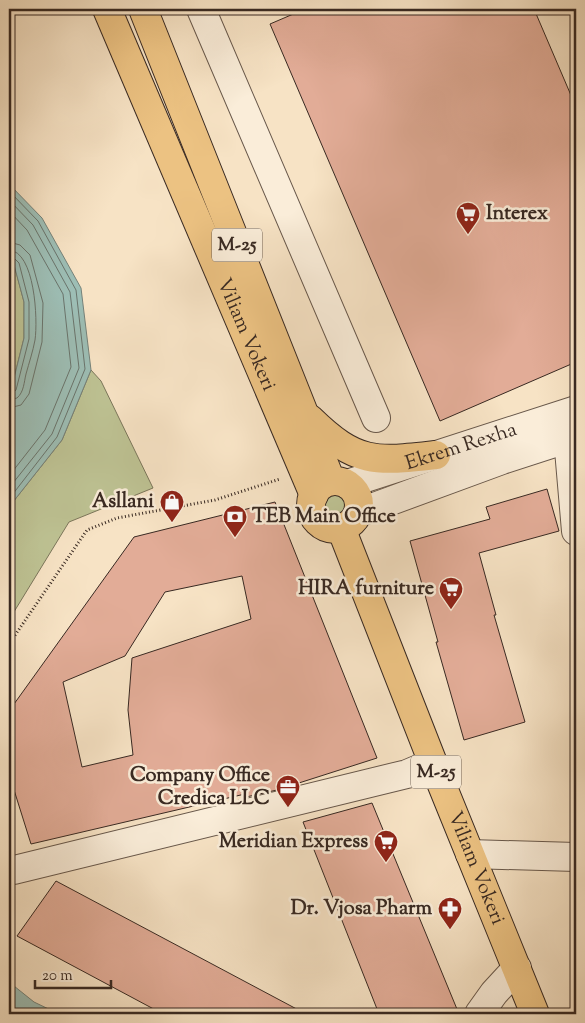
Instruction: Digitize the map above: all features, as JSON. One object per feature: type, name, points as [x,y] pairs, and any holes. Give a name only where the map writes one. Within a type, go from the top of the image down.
[{"type":"main road","name":"Viliam Vokeri","points":[[107,9],[324,483]]},
{"type":"main road","name":"Viliam Vokeri","points":[[143,9],[305,414],[324,483]]},
{"type":"main road","points":[[305,414],[326,435],[354,453],[372,458],[394,460],[436,455]]},
{"type":"main road","points":[[324,483],[353,489],[358,496],[349,520],[326,527],[320,523],[312,510],[324,483]]},
{"type":"main road","name":"Viliam Vokeri","points":[[349,520],[433,763],[535,1014]]},
{"type":"street","points":[[201,9],[376,418]]},
{"type":"street","name":"Ekrem Rexha","points":[[324,483],[436,455],[576,410]]},
{"type":"street","name":"Ekrem Rexha","points":[[349,520],[484,466],[572,437]]},
{"type":"street","points":[[572,437],[576,531]]},
{"type":"street","points":[[14,870],[407,774],[433,763]]},
{"type":"street","points":[[470,854],[576,857]]},
{"type":"street","points":[[479,1014],[516,968]]},
{"type":"path","points":[[9,644],[88,530],[118,518],[214,500],[324,483]]},
{"type":"green space","points":[[9,259],[14,264],[24,302],[24,338],[9,398]]},
{"type":"green space","points":[[91,370],[101,381],[153,488],[69,522],[9,620],[9,507],[62,440]]},
{"type":"green space","points":[[320,491],[353,495],[353,513],[330,524],[324,521],[318,514],[315,504]]},
{"type":"water","points":[[9,184],[42,218],[81,288],[91,370],[62,440],[9,507],[9,398],[24,338],[24,302],[14,265],[9,259]]},
{"type":"water","points":[[9,982],[34,1002],[59,1014],[9,1014]]},
{"type":"building","name":"Interex","points":[[305,9],[534,9],[576,107],[576,362],[440,421],[270,24]]},
{"type":"building","points":[[547,489],[559,531],[479,553],[496,615],[494,615],[525,722],[464,740],[410,541],[490,519],[486,507]]},
{"type":"building","points":[[275,502],[377,758],[277,790],[246,797],[245,794],[31,844],[9,774],[9,711],[134,537]],"holes":[[[242,576],[251,619],[132,658],[128,710],[133,755],[82,767],[63,682],[125,656],[165,592]]]},
{"type":"building","points":[[372,803],[459,1014],[379,1014],[303,822]]},
{"type":"building","points":[[56,881],[306,1014],[163,1014],[17,936]]},
{"type":"place","name":"Interex","points":[[468,235]]},
{"type":"place","name":"Asllani","points":[[172,523]]},
{"type":"place","name":"TEB Main Office","points":[[235,538]]},
{"type":"place","name":"HIRA furniture","points":[[451,610]]},
{"type":"place","name":"Company Office Credica LLC","points":[[288,808]]},
{"type":"place","name":"Meridian Express","points":[[386,863]]},
{"type":"place","name":"Dr. Vjosa Pharm","points":[[450,930]]}]
